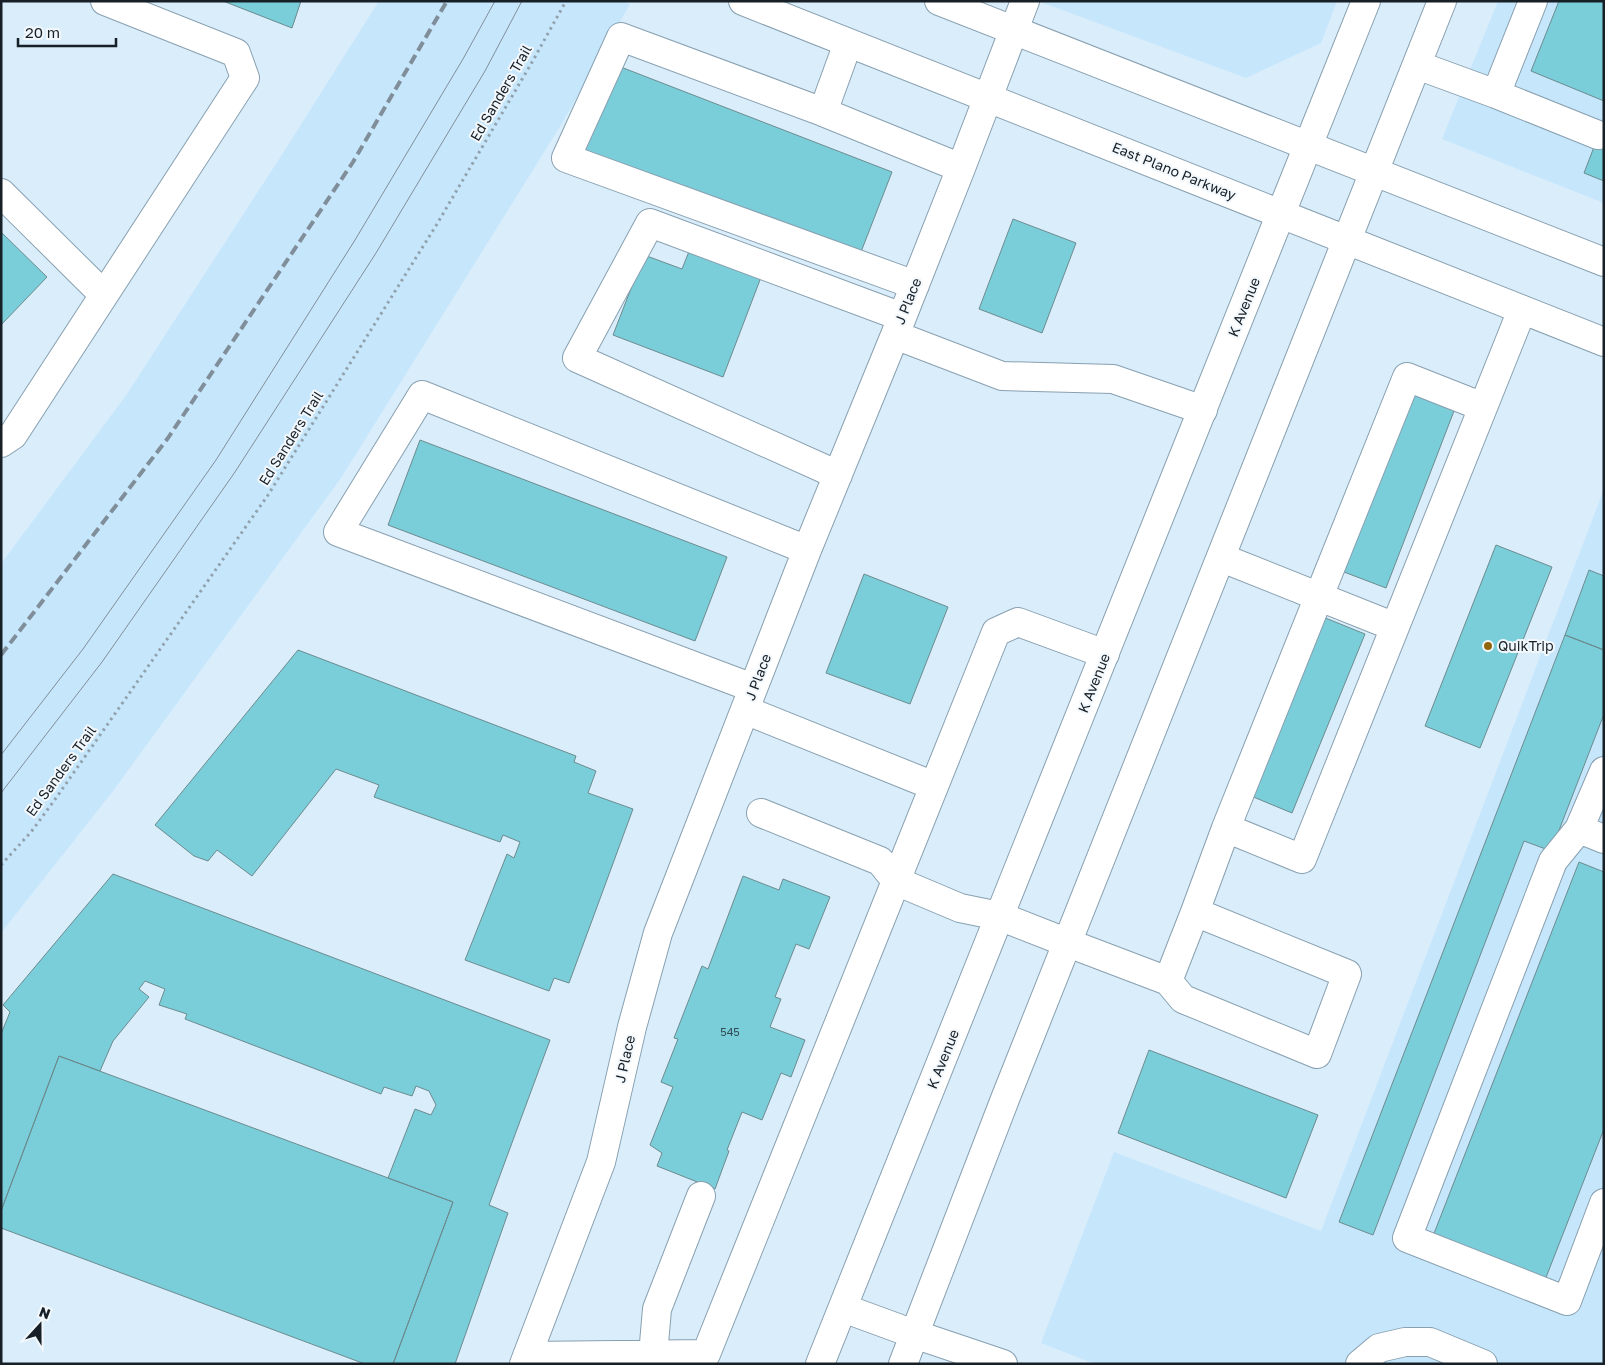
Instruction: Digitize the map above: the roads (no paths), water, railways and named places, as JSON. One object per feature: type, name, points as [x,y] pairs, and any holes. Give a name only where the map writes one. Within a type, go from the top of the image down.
[{"type":"main road","points":[[1,443],[13,435],[245,78],[236,53],[105,1]]},
{"type":"main road","name":"East Plano Parkway","points":[[743,1],[1604,342]]},
{"type":"main road","points":[[939,1],[1604,262]]},
{"type":"main road","name":"J Place","points":[[526,1360],[601,1162],[632,1027],[658,933],[807,550],[989,98],[1025,1]]},
{"type":"main road","name":"K Avenue","points":[[820,1364],[1366,1]]},
{"type":"main road","points":[[903,1364],[1068,942],[1442,1]]},
{"type":"main road","points":[[1496,94],[1532,1]]},
{"type":"main road","points":[[915,285],[566,158],[621,37],[823,112],[961,168]]},
{"type":"main road","points":[[823,112],[848,42]]},
{"type":"main road","points":[[1417,65],[1598,135]]},
{"type":"main road","points":[[1,193],[104,295]]},
{"type":"main road","points":[[838,475],[577,358],[650,223],[898,326],[1002,376],[1114,379],[1203,410]]},
{"type":"main road","points":[[1226,828],[1302,859],[1522,310]]},
{"type":"main road","points":[[1168,981],[1226,828],[1407,377],[1484,407]]},
{"type":"main road","points":[[807,550],[422,394],[338,532],[749,699],[934,786]]},
{"type":"main road","points":[[1222,558],[1395,627]]},
{"type":"main road","points":[[526,1360],[706,1354],[996,632],[1018,622],[1105,654]]},
{"type":"main road","points":[[1604,771],[1579,829],[1553,861],[1407,1238],[1568,1300],[1604,1204]]},
{"type":"main road","points":[[761,813],[880,861],[896,881],[960,908],[999,916],[1168,981],[1183,999],[1317,1054],[1347,974],[1195,912]]},
{"type":"main road","points":[[1579,829],[1604,839]]},
{"type":"main road","points":[[652,1355],[657,1310],[701,1196]]},
{"type":"main road","points":[[843,1308],[1004,1364]]},
{"type":"main road","points":[[1360,1364],[1379,1348],[1405,1342],[1430,1342],[1444,1356],[1483,1364]]},
{"type":"tram line","points":[[1,755],[83,649],[216,460],[355,240],[463,59],[495,1]]},
{"type":"tram line","points":[[1,793],[102,662],[235,472],[376,253],[485,71],[522,1]]},
{"type":"railway","points":[[1,655],[168,438],[353,162],[447,1]]},
{"type":"place","name":"QuikTrip","points":[[1488,646]]}]
